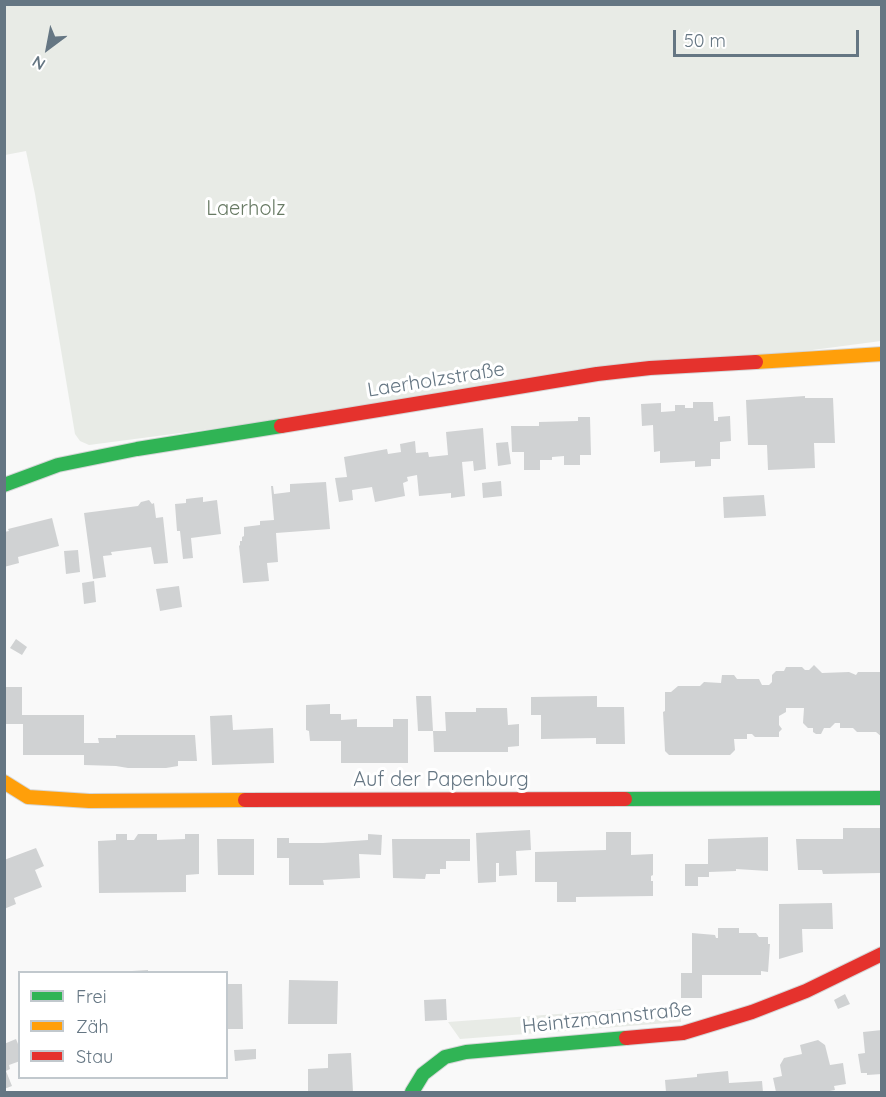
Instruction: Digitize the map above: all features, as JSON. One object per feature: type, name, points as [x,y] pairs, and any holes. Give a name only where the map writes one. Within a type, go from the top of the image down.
[{"type":"street","name":"Laerholzstraße","points":[[4,485],[58,465],[137,449],[586,376],[650,368],[882,354]]},
{"type":"street","name":"Auf der Papenburg","points":[[4,782],[28,797],[89,801],[882,798]]},
{"type":"street","name":"Heintzmannstraße","points":[[412,1092],[423,1074],[446,1057],[466,1052],[683,1033],[752,1012],[806,991],[882,954]]},
{"type":"green space","name":"Laerholz","points":[[4,5],[881,5],[881,341],[89,445],[80,441],[75,434],[26,151],[5,155]]},
{"type":"green space","points":[[681,1005],[681,1022],[460,1039],[448,1022]]},
{"type":"building","points":[[805,396],[805,398],[833,398],[835,443],[814,443],[815,468],[768,470],[767,445],[748,445],[746,400]]},
{"type":"building","points":[[693,402],[713,402],[714,421],[718,421],[718,417],[730,416],[731,441],[720,442],[720,459],[711,459],[711,466],[695,467],[695,461],[660,463],[660,451],[654,452],[653,425],[642,426],[641,404],[661,403],[661,412],[675,411],[675,405],[693,408]]},
{"type":"building","points":[[578,417],[590,417],[591,455],[580,455],[580,465],[564,465],[564,456],[552,457],[552,460],[540,460],[540,470],[524,470],[524,452],[512,452],[511,426],[539,426],[539,422],[578,421]]},
{"type":"building","points":[[483,428],[486,469],[474,471],[473,461],[462,462],[465,496],[451,498],[451,493],[419,496],[417,475],[407,477],[408,481],[403,483],[405,496],[375,502],[372,487],[352,490],[353,500],[339,502],[335,478],[347,477],[344,457],[387,449],[388,454],[401,452],[400,444],[415,441],[416,453],[428,452],[429,457],[448,455],[446,432]]},
{"type":"building","points":[[508,442],[511,464],[498,466],[496,443]]},
{"type":"building","points":[[501,481],[502,496],[483,498],[482,483]]},
{"type":"building","points":[[326,482],[330,529],[276,533],[278,562],[267,563],[269,581],[243,583],[239,546],[244,536],[244,527],[260,525],[260,521],[274,520],[271,486],[273,486],[274,494],[290,492],[290,484]]},
{"type":"building","points":[[764,495],[766,516],[724,518],[723,497]]},
{"type":"building","points":[[203,497],[203,502],[217,500],[221,534],[191,538],[193,558],[183,559],[180,531],[177,531],[175,504],[186,503],[186,499]]},
{"type":"building","points":[[149,500],[152,504],[154,503],[156,518],[163,517],[168,563],[154,564],[151,547],[111,552],[112,555],[103,556],[106,577],[93,579],[84,513],[138,506],[141,502]]},
{"type":"building","points":[[52,518],[59,546],[18,557],[19,563],[4,567],[4,532]]},
{"type":"building","points":[[78,550],[80,572],[66,574],[64,551]]},
{"type":"building","points":[[94,581],[96,602],[84,604],[82,583]]},
{"type":"building","points":[[179,586],[182,607],[160,611],[156,589]]},
{"type":"building","points":[[16,639],[27,647],[22,655],[10,648]]},
{"type":"building","points":[[814,665],[822,673],[849,672],[856,675],[858,672],[882,672],[882,737],[876,732],[857,732],[853,728],[840,728],[840,723],[824,728],[821,734],[816,734],[813,728],[808,728],[803,723],[804,708],[786,708],[786,712],[779,716],[779,725],[782,729],[779,737],[755,737],[747,734],[747,739],[734,739],[735,750],[730,755],[669,755],[665,751],[663,712],[665,711],[665,692],[671,692],[678,686],[700,686],[704,682],[721,683],[722,675],[734,675],[737,679],[759,679],[762,685],[769,685],[776,671],[784,671],[786,667],[802,667],[809,670]]},
{"type":"building","points":[[4,687],[22,687],[22,715],[84,715],[84,743],[99,743],[98,738],[116,738],[116,735],[195,735],[197,761],[178,761],[178,766],[166,768],[128,768],[84,765],[84,755],[23,755],[23,724],[4,724]]},
{"type":"building","points":[[416,696],[431,696],[433,731],[418,731]]},
{"type":"building","points":[[597,696],[597,707],[624,707],[625,744],[596,744],[596,738],[541,739],[541,715],[531,715],[531,697]]},
{"type":"building","points":[[330,704],[330,714],[341,714],[341,720],[357,719],[357,727],[393,727],[393,719],[408,719],[408,763],[341,763],[341,741],[310,741],[309,731],[306,730],[306,705]]},
{"type":"building","points":[[476,708],[507,708],[508,725],[519,724],[519,746],[508,747],[508,752],[434,752],[433,731],[446,731],[445,712],[476,712]]},
{"type":"building","points":[[232,715],[233,730],[273,728],[274,763],[212,765],[210,716]]},
{"type":"building","points":[[843,828],[882,828],[881,873],[823,874],[822,870],[798,870],[796,839],[843,839]]},
{"type":"building","points":[[530,830],[531,850],[516,851],[517,875],[499,876],[499,863],[496,863],[496,882],[478,883],[476,833]]},
{"type":"building","points":[[606,832],[631,832],[631,855],[653,854],[651,881],[653,881],[653,896],[576,897],[576,902],[557,902],[557,882],[535,882],[535,852],[606,850]]},
{"type":"building","points":[[116,834],[127,834],[127,840],[134,840],[138,834],[157,834],[157,840],[185,839],[185,834],[199,834],[199,874],[186,875],[186,892],[99,893],[98,841],[116,840]]},
{"type":"building","points":[[368,834],[382,835],[381,855],[359,854],[360,878],[323,880],[324,885],[289,885],[289,858],[277,858],[277,838],[289,838],[289,843],[323,843],[368,840]]},
{"type":"building","points":[[768,837],[768,871],[736,869],[736,871],[709,872],[709,877],[698,877],[698,886],[685,886],[685,864],[708,864],[708,839]]},
{"type":"building","points":[[217,839],[254,839],[254,875],[218,875]]},
{"type":"building","points":[[392,839],[470,839],[470,861],[446,861],[446,869],[440,869],[440,874],[426,874],[425,879],[393,878]]},
{"type":"building","points":[[36,848],[44,866],[35,870],[42,887],[14,898],[16,904],[4,909],[4,860]]},
{"type":"building","points":[[832,903],[833,929],[802,929],[803,952],[779,959],[779,904]]},
{"type":"building","points":[[718,928],[739,928],[739,933],[756,933],[759,937],[768,937],[768,944],[770,944],[768,972],[761,971],[761,975],[702,975],[702,998],[681,998],[681,973],[692,973],[692,933],[715,935],[718,938]]},
{"type":"building","points":[[289,980],[338,981],[337,1024],[288,1024]]},
{"type":"building","points":[[228,984],[242,984],[243,1029],[228,1029]]},
{"type":"building","points":[[845,994],[850,1004],[838,1009],[834,1000]]},
{"type":"building","points":[[446,999],[447,1020],[425,1021],[424,1000]]},
{"type":"building","points":[[882,1030],[882,1074],[861,1073],[858,1054],[865,1053],[863,1032]]},
{"type":"building","points":[[16,1039],[18,1062],[9,1065],[10,1069],[6,1071],[12,1086],[4,1089],[4,1044]]},
{"type":"building","points":[[818,1040],[825,1045],[830,1065],[843,1063],[846,1084],[834,1086],[835,1090],[824,1092],[776,1092],[773,1078],[782,1076],[780,1065],[784,1058],[802,1054],[800,1045]]},
{"type":"building","points":[[256,1049],[256,1059],[235,1061],[234,1050]]},
{"type":"building","points":[[351,1053],[353,1092],[308,1092],[308,1069],[328,1068],[328,1054]]},
{"type":"building","points":[[728,1071],[729,1083],[762,1081],[763,1092],[666,1092],[665,1080]]},
{"type":"traffic: fast","points":[[4,485],[58,465],[137,449],[281,426]]},
{"type":"traffic: fast","points":[[625,799],[882,798]]},
{"type":"traffic: fast","points":[[412,1092],[423,1074],[445,1057],[466,1052],[626,1038]]},
{"type":"traffic: slow","points":[[756,362],[882,354]]},
{"type":"traffic: slow","points":[[4,782],[28,797],[89,801],[245,800]]},
{"type":"traffic: jam","points":[[281,426],[597,374],[650,368],[756,362]]},
{"type":"traffic: jam","points":[[245,800],[625,799]]},
{"type":"traffic: jam","points":[[626,1038],[683,1033],[752,1012],[806,991],[882,954]]}]
